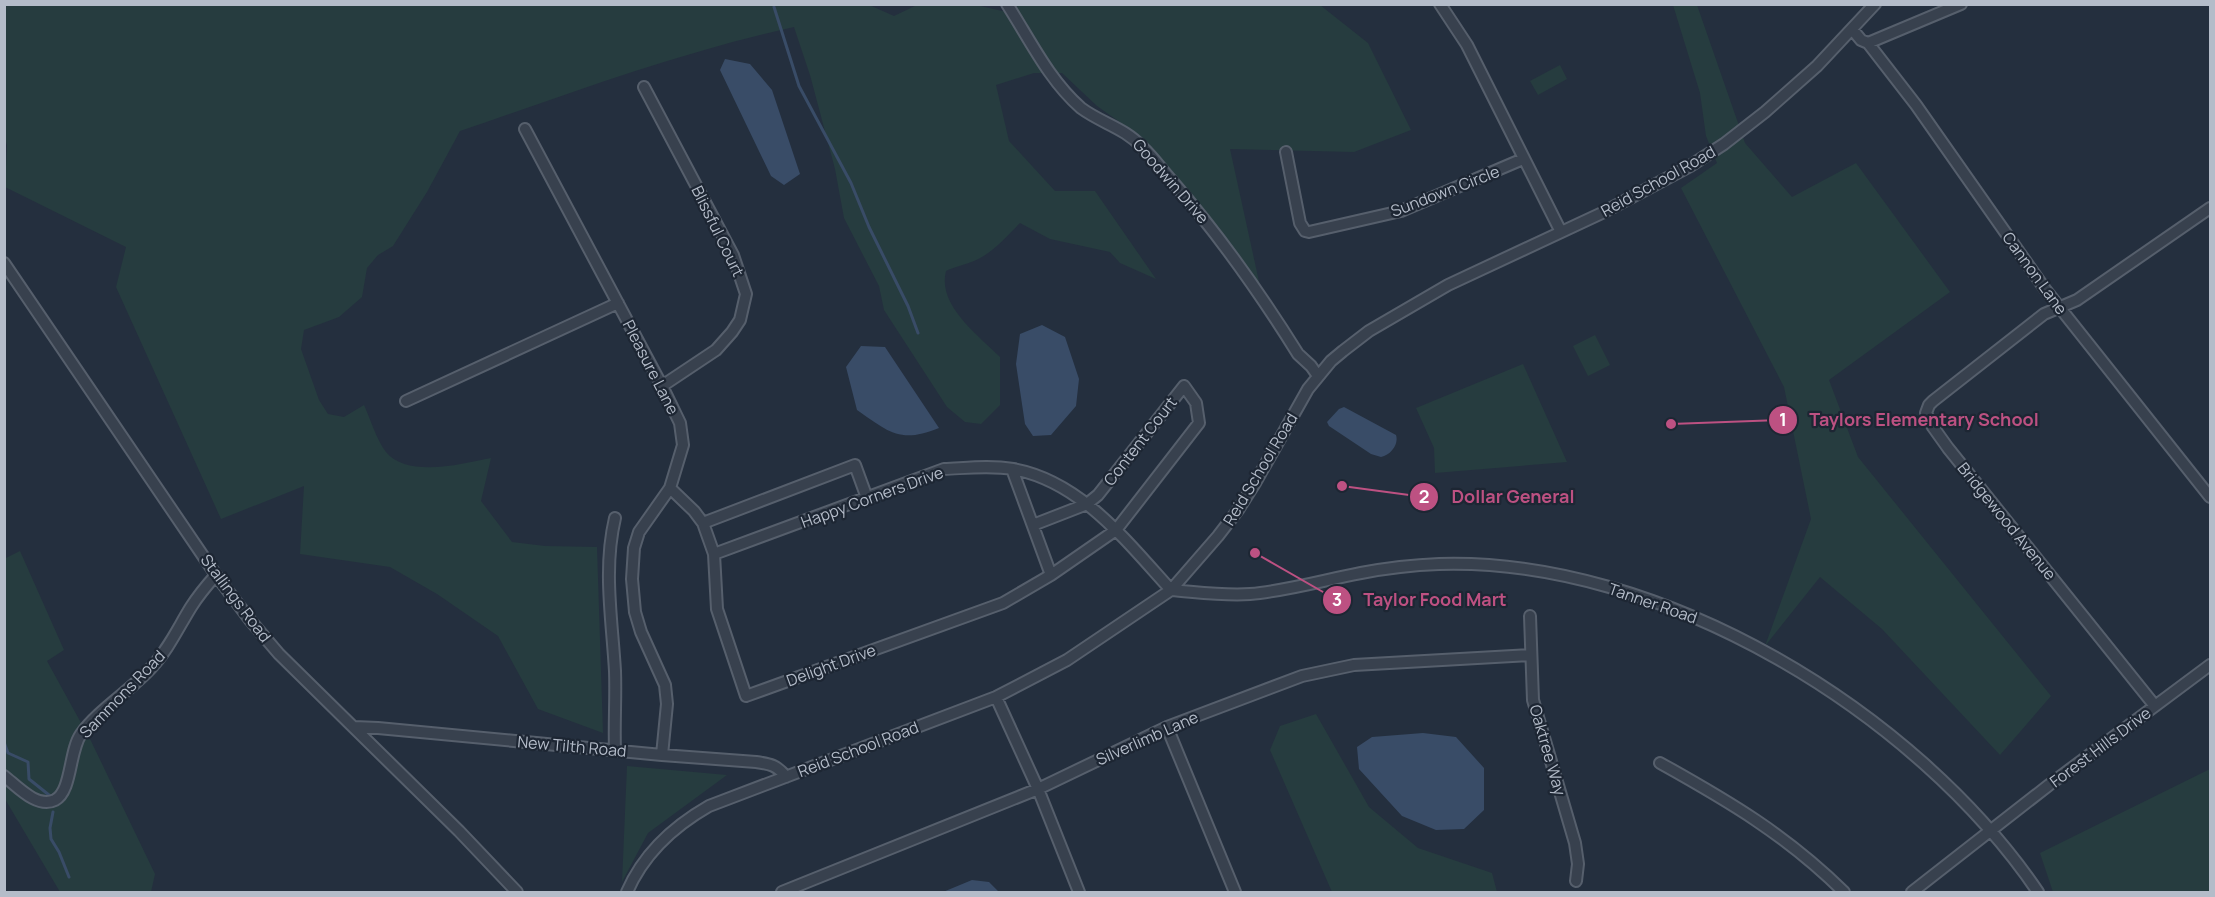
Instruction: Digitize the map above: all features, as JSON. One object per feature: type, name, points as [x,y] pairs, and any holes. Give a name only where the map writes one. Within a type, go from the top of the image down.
[{"type":"street","name":"Goodwin Drive","points":[[1007,4],[1043,62],[1071,98],[1084,110],[1136,140],[1192,203],[1223,242],[1298,354],[1311,366],[1317,376]]},
{"type":"street","points":[[1440,4],[1467,45],[1561,232]]},
{"type":"street","name":"Reid School Road","points":[[627,892],[647,859],[658,846],[682,824],[724,799],[996,697],[1067,660],[1171,590],[1238,510],[1317,376],[1342,351],[1390,318],[1448,285],[1649,189],[1724,144],[1765,112],[1817,66],[1875,4]]},
{"type":"street","points":[[1868,43],[1961,4]]},
{"type":"street","name":"Cannon Lane","points":[[1852,29],[1861,40],[1868,43],[1916,105],[2060,308],[2211,497]]},
{"type":"street","name":"Blissful Court","points":[[644,87],[733,255],[746,294],[740,320],[732,333],[716,350],[662,386]]},
{"type":"street","name":"Pleasure Lane","points":[[525,129],[680,423],[683,445],[670,488],[639,532],[634,548],[632,579],[635,612],[641,632],[665,685],[667,704],[662,755]]},
{"type":"street","name":"Sundown Circle","points":[[1286,152],[1300,223],[1305,231],[1310,232],[1401,211],[1523,159]]},
{"type":"street","name":"Bridgewood Avenue","points":[[2155,706],[1948,448],[1933,428],[1926,413],[1933,401],[2044,314],[2077,300],[2211,208]]},
{"type":"street","name":"Stallings Road","points":[[4,263],[216,575],[250,621],[279,654],[459,831],[517,892]]},
{"type":"street","points":[[406,401],[618,303]]},
{"type":"street","name":"Content Court","points":[[1033,525],[1087,504],[1098,495],[1184,386],[1196,403],[1199,423],[1116,530]]},
{"type":"street","points":[[703,523],[855,465],[867,498]]},
{"type":"street","name":"Happy Corners Drive","points":[[714,554],[944,469],[980,466],[1012,469],[1046,479],[1087,504],[1116,530],[1171,590]]},
{"type":"street","points":[[1012,469],[1051,575]]},
{"type":"street","name":"Delight Drive","points":[[670,488],[703,523],[714,554],[717,609],[747,696],[1003,603],[1051,575],[1116,530]]},
{"type":"street","points":[[615,518],[608,557],[609,604],[615,671],[615,750]]},
{"type":"street","name":"Tanner Road","points":[[1171,590],[1211,594],[1251,594],[1362,573],[1441,564],[1521,569],[1610,587],[1671,607],[1698,618],[1803,673],[1855,709],[1954,792],[1991,831],[2038,892]]},
{"type":"street","name":"Sammons Road","points":[[4,776],[39,801],[48,802],[59,797],[66,786],[72,752],[81,733],[152,668],[168,647],[199,595],[216,575]]},
{"type":"street","name":"Oaktree Way","points":[[1530,616],[1533,700],[1575,843],[1578,864],[1576,881]]},
{"type":"street","name":"Silverlimb Lane","points":[[782,892],[1038,789],[1167,727],[1302,676],[1354,665],[1531,655]]},
{"type":"street","name":"Forest Hills Drive","points":[[1912,892],[2211,665]]},
{"type":"street","points":[[996,697],[1038,789],[1079,892]]},
{"type":"street","points":[[1167,727],[1235,892]]},
{"type":"street","name":"New Tilth Road","points":[[354,728],[378,728],[770,764],[779,768],[786,777]]},
{"type":"street","points":[[1660,763],[1719,796],[1775,832],[1806,856],[1844,892]]},
{"type":"green space","points":[[867,4],[894,16],[919,4],[976,5],[1011,13],[1008,5],[1320,5],[1368,43],[1411,130],[1354,152],[1230,149],[1260,286],[1138,135],[1097,106],[1062,73],[1034,73],[996,85],[1009,141],[1055,191],[1095,191],[1156,279],[1120,263],[1110,252],[1050,239],[1020,223],[987,254],[946,271],[945,284],[953,307],[971,329],[1000,357],[1000,405],[981,424],[965,422],[947,407],[884,310],[879,286],[844,218],[835,169],[810,75],[794,27],[667,61],[460,131],[427,192],[393,246],[378,255],[367,268],[362,297],[339,317],[304,330],[301,349],[319,400],[328,414],[344,417],[364,405],[383,447],[395,460],[407,465],[436,467],[491,458],[481,501],[512,542],[545,546],[597,547],[603,733],[538,709],[498,636],[437,594],[390,567],[300,554],[304,486],[221,519],[116,287],[126,247],[5,187],[7,145],[4,136],[4,5]]},
{"type":"green space","points":[[1673,5],[1697,5],[1745,143],[1792,197],[1856,163],[1950,292],[1829,380],[1858,457],[2051,696],[2000,755],[1882,629],[1820,577],[1765,646],[1811,519],[1784,387],[1681,188],[1717,163],[1706,136],[1700,93]]},
{"type":"green space","points":[[1560,65],[1567,79],[1538,95],[1530,81]]},
{"type":"green space","points":[[1595,335],[1610,365],[1588,376],[1573,346]]},
{"type":"green space","points":[[1523,364],[1567,462],[1435,473],[1434,448],[1416,408]]},
{"type":"green space","points":[[20,551],[64,650],[47,661],[91,741],[155,874],[151,892],[60,892],[5,799],[4,559]]},
{"type":"green space","points":[[1316,714],[1369,807],[1418,848],[1492,873],[1497,892],[1332,892],[1270,750],[1280,726]]},
{"type":"green space","points":[[627,766],[727,775],[648,833],[622,882]]},
{"type":"green space","points":[[2210,769],[2210,892],[2053,892],[2040,853]]},
{"type":"water","points":[[725,59],[750,64],[772,90],[800,174],[784,185],[771,176],[720,70]]},
{"type":"water","points":[[1042,325],[1065,337],[1079,379],[1076,406],[1051,435],[1033,436],[1025,424],[1016,364],[1020,334]]},
{"type":"water","points":[[861,346],[885,347],[939,428],[926,433],[904,435],[887,430],[857,410],[846,367]]},
{"type":"water","points":[[1344,407],[1396,435],[1396,442],[1391,452],[1381,457],[1371,454],[1329,426],[1327,422],[1339,409]]},
{"type":"water","points":[[1423,733],[1456,737],[1484,768],[1484,810],[1464,829],[1436,830],[1402,816],[1359,769],[1357,747],[1372,737]]},
{"type":"water","points":[[972,880],[989,882],[999,892],[943,892]]},
{"type":"waterway","points":[[774,7],[799,86],[851,183],[869,227],[908,306],[918,333]]},
{"type":"waterway","points":[[4,742],[8,753],[28,762],[29,779],[49,795]]},
{"type":"waterway","points":[[53,812],[50,828],[51,839],[69,877]]},
{"type":"place","name":"Taylors Elementary School","points":[[1671,424]]},
{"type":"place","name":"Dollar General","points":[[1342,486]]},
{"type":"place","name":"Taylor Food Mart","points":[[1255,553]]}]
